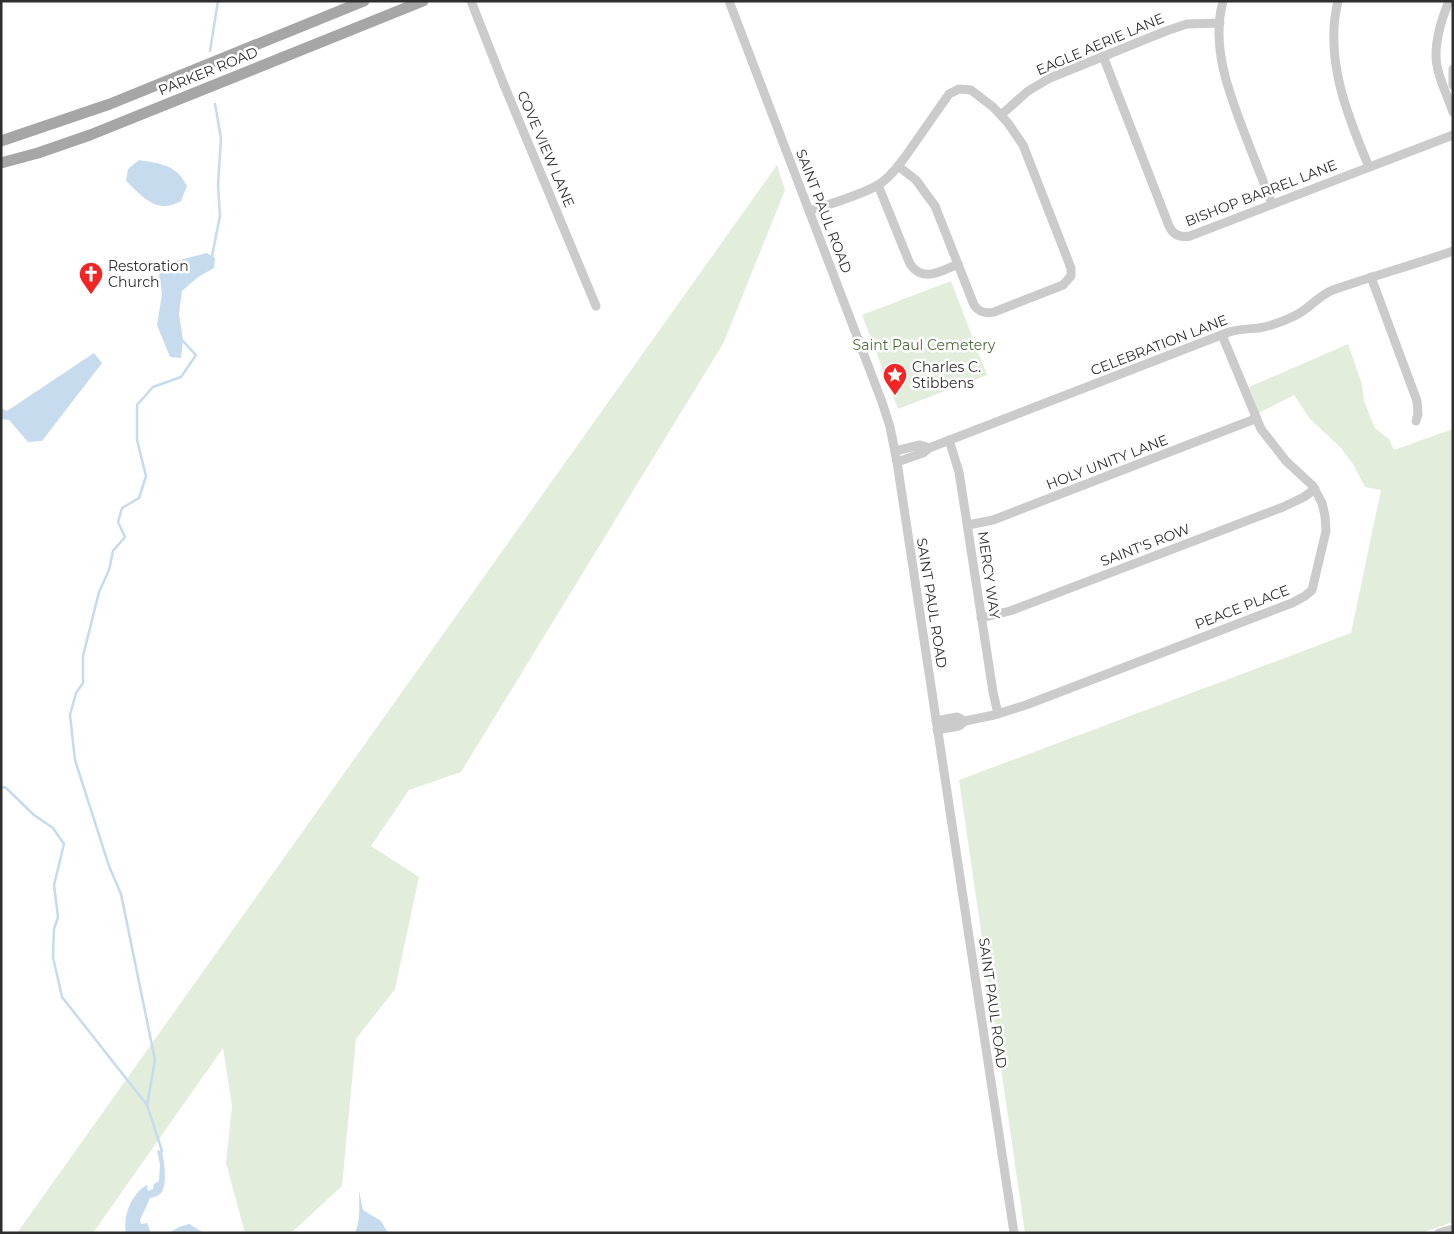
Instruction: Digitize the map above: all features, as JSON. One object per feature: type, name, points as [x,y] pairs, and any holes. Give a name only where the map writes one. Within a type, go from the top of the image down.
[{"type":"main road","name":"PARKER ROAD","points":[[1,140],[110,104],[364,1]]},
{"type":"main road","name":"PARKER ROAD","points":[[1,163],[38,153],[90,135],[423,1]]},
{"type":"street","name":"COVE VIEW LANE","points":[[471,1],[596,306]]},
{"type":"street","name":"SAINT PAUL ROAD","points":[[729,1],[882,402],[895,451],[1014,1233]]},
{"type":"street","points":[[1223,1],[1219,45],[1222,65],[1229,93],[1272,204]]},
{"type":"street","points":[[1338,1],[1334,51],[1338,81],[1369,167]]},
{"type":"street","points":[[1449,1],[1442,19],[1436,56],[1453,112]]},
{"type":"street","name":"EAGLE AERIE LANE","points":[[1001,115],[1028,90],[1050,78],[1102,56],[1187,24],[1203,22],[1220,23]]},
{"type":"street","name":"BISHOP BARREL LANE","points":[[1102,56],[1169,226],[1175,234],[1180,236],[1190,236],[1453,135]]},
{"type":"street","points":[[1453,69],[1453,85]]},
{"type":"street","points":[[809,211],[878,185],[892,174],[949,94],[959,89],[971,90],[1001,115],[1023,145],[1071,268],[1071,276],[1063,285],[994,312],[981,312],[974,305],[931,200],[916,180],[898,166]]},
{"type":"street","points":[[878,185],[913,269],[925,275],[931,275],[958,264]]},
{"type":"street","name":"CELEBRATION LANE","points":[[897,462],[923,453],[929,448],[949,440],[1238,329],[1267,326],[1292,317],[1302,312],[1330,291],[1453,251]]},
{"type":"street","points":[[1371,277],[1417,401],[1416,421]]},
{"type":"street","name":"PEACE PLACE","points":[[937,725],[957,718],[965,721],[998,714],[1026,705],[1292,603],[1308,594],[1314,584],[1326,531],[1324,512],[1315,489],[1306,478],[1282,457],[1256,419],[1222,335]]},
{"type":"street","name":"HOLY UNITY LANE","points":[[968,525],[994,520],[1256,419]]},
{"type":"street","name":"MERCY WAY","points":[[949,440],[960,472],[992,692],[998,714]]},
{"type":"street","name":"CELEBRATION LANE","points":[[895,451],[920,445],[929,448]]},
{"type":"street","name":"SAINT'S ROW","points":[[981,618],[1010,611],[1283,507],[1304,497],[1315,489]]},
{"type":"street","points":[[1439,1233],[1453,1229]]},
{"type":"green space","points":[[777,165],[785,190],[724,342],[461,772],[409,790],[371,846],[419,877],[395,989],[356,1039],[342,1186],[291,1233],[245,1233],[226,1163],[232,1106],[223,1048],[93,1233],[17,1233]]},
{"type":"green space","name":"Saint Paul Cemetery","points":[[951,281],[987,375],[898,409],[862,315]]},
{"type":"green space","points":[[1348,344],[1362,384],[1364,401],[1375,428],[1389,439],[1394,450],[1453,429],[1453,1222],[1421,1233],[1025,1233],[959,780],[1351,633],[1381,490],[1365,487],[1353,464],[1341,448],[1310,419],[1294,395],[1259,413],[1249,387]]},
{"type":"water","points":[[139,160],[167,166],[178,173],[187,186],[181,201],[172,205],[158,205],[145,198],[126,181],[128,169]]},
{"type":"water","points":[[207,253],[215,258],[214,268],[198,277],[182,291],[179,314],[183,340],[181,358],[170,357],[157,325],[162,294],[159,275],[164,264]]},
{"type":"water","points":[[94,353],[102,363],[42,441],[28,442],[9,420],[1,419],[1,408],[7,411]]},
{"type":"water","points":[[157,1150],[162,1151],[164,1160],[163,1190],[157,1196],[150,1198],[140,1220],[141,1224],[147,1223],[151,1233],[126,1233],[125,1226],[129,1206],[141,1189],[147,1185],[148,1191],[153,1189],[154,1184],[159,1181],[160,1165]]},
{"type":"water","points":[[359,1191],[363,1210],[381,1221],[388,1233],[355,1233],[359,1217]]},
{"type":"water","points":[[189,1224],[204,1233],[169,1233],[179,1227]]},
{"type":"waterway","points":[[210,51],[218,1]]},
{"type":"waterway","points":[[211,257],[220,216],[218,185],[221,138],[215,104]]},
{"type":"waterway","points":[[147,1105],[155,1060],[121,894],[109,866],[75,760],[70,715],[76,693],[83,683],[83,656],[99,592],[109,570],[113,551],[125,537],[118,522],[122,508],[139,498],[146,476],[137,440],[137,405],[153,387],[181,377],[196,355],[182,340]]},
{"type":"waterway","points":[[1,788],[5,787],[34,815],[53,828],[64,844],[54,885],[58,917],[54,929],[53,957],[62,997],[147,1105],[162,1151]]},
{"type":"place","name":"Restoration Church","points":[[91,295]]},
{"type":"place","name":"Charles C. Stibbens","points":[[895,396]]}]
